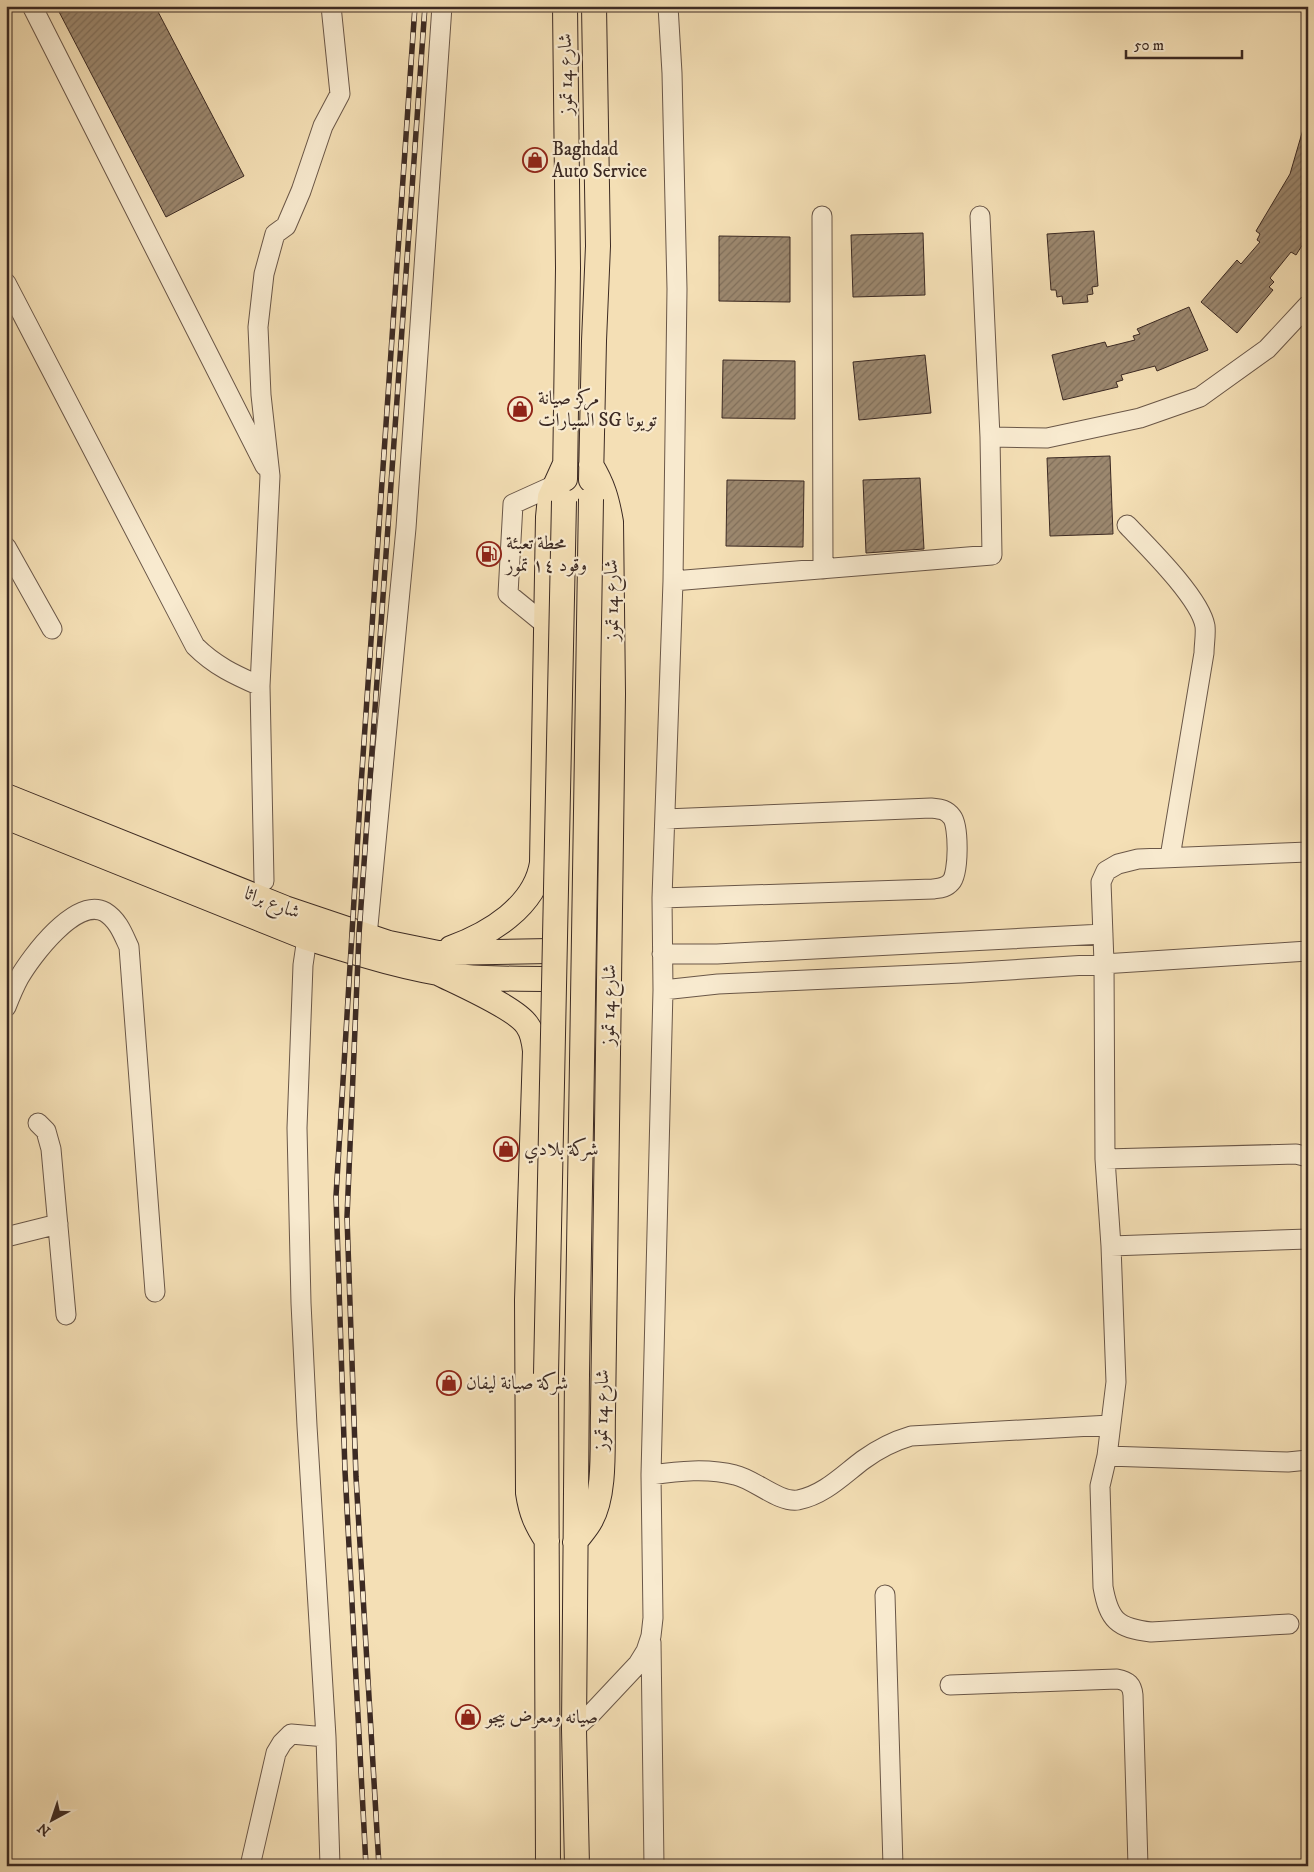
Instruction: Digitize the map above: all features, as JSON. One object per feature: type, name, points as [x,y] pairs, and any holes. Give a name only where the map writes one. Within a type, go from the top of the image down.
[{"type":"main road","name":"شارع 14 تموز","points":[[560,493],[565,464],[568,268],[565,6]]},
{"type":"main road","name":"شارع 14 تموز","points":[[577,1866],[574,1729],[577,1374],[591,465],[598,246],[594,6]]},
{"type":"main road","name":"شارع 14 تموز","points":[[575,1542],[591,1521],[598,1504],[600,1490],[599,950],[613,694],[610,522],[608,502],[603,485],[591,465]]},
{"type":"main road","points":[[547,1541],[530,1510],[528,1493],[527,1300],[535,1051],[533,1036],[527,1024],[438,963],[468,942],[490,931],[513,912],[530,893],[540,873],[542,863],[548,517],[550,497],[560,493],[546,1374],[547,1541],[548,1866]]},
{"type":"main road","name":"شارع براثا","points":[[6,796],[285,908],[389,943],[438,963],[460,977],[550,978]]},
{"type":"main road","name":"شارع براثا","points":[[6,817],[307,938],[383,960],[438,963],[550,951]]},
{"type":"street","points":[[32,6],[270,476]]},
{"type":"street","points":[[264,882],[260,686],[270,476],[261,395],[258,326],[264,274],[275,234],[286,226],[301,191],[323,126],[340,94],[331,6]]},
{"type":"street","points":[[367,936],[406,528],[442,6]]},
{"type":"street","points":[[654,1866],[651,1474],[663,990],[662,898],[673,581],[677,289],[672,73],[668,6]]},
{"type":"street","points":[[822,216],[823,569]]},
{"type":"street","points":[[673,581],[992,555],[990,437],[980,216]]},
{"type":"street","points":[[6,283],[195,646],[209,660],[227,671],[260,686]]},
{"type":"street","points":[[990,437],[1047,438],[1140,418],[1200,397],[1267,349],[1308,305]]},
{"type":"street","points":[[546,625],[508,594],[512,504],[560,493]]},
{"type":"street","points":[[1127,525],[1185,589],[1196,606],[1205,626],[1204,653],[1170,858]]},
{"type":"street","points":[[6,547],[52,629]]},
{"type":"street","points":[[662,898],[933,889],[945,887],[953,881],[956,872],[957,829],[953,818],[943,809],[665,819]]},
{"type":"street","points":[[1289,1624],[1150,1632],[1134,1630],[1113,1619],[1106,1601],[1103,1587],[1100,1486],[1107,1456],[1116,1382],[1111,1246],[1105,1159],[1104,963],[1101,882],[1106,871],[1118,864],[1138,860],[1308,852]]},
{"type":"street","points":[[6,1007],[18,979],[31,960],[67,921],[80,912],[91,910],[104,911],[116,921],[129,947],[155,1292]]},
{"type":"street","points":[[662,954],[717,954],[1103,934]]},
{"type":"street","points":[[307,938],[303,965],[297,1128],[301,1303],[326,1737],[330,1866]]},
{"type":"street","points":[[959,940],[962,973]]},
{"type":"street","points":[[663,990],[718,984],[962,973],[1308,952]]},
{"type":"street","points":[[38,1123],[46,1131],[51,1149],[66,1315]]},
{"type":"street","points":[[1105,1159],[1296,1154],[1308,1157]]},
{"type":"street","points":[[6,1237],[58,1224]]},
{"type":"street","points":[[1111,1246],[1308,1238]]},
{"type":"street","points":[[651,1474],[712,1471],[736,1475],[778,1496],[797,1500],[815,1495],[837,1482],[878,1450],[897,1440],[911,1436],[1110,1425]]},
{"type":"street","points":[[1107,1456],[1288,1462],[1308,1460]]},
{"type":"street","points":[[885,1594],[893,1866]]},
{"type":"street","points":[[574,1729],[591,1714],[638,1664],[646,1651],[651,1636]]},
{"type":"street","points":[[950,1685],[1118,1679],[1129,1683],[1133,1695],[1138,1866]]},
{"type":"street","points":[[250,1866],[276,1753],[291,1734],[326,1737]]},
{"type":"building","points":[[56,6],[155,6],[244,176],[166,217]]},
{"type":"building","points":[[1304,126],[1308,126],[1308,236],[1296,255],[1291,252],[1270,278],[1274,282],[1269,287],[1273,290],[1237,333],[1201,302],[1237,260],[1241,264],[1260,242],[1257,240],[1260,234],[1256,231],[1290,174]]},
{"type":"building","points":[[1094,231],[1098,286],[1092,287],[1093,294],[1087,295],[1088,302],[1063,304],[1062,296],[1057,297],[1056,290],[1051,290],[1047,234]]},
{"type":"building","points":[[923,233],[925,295],[853,297],[851,235]]},
{"type":"building","points":[[719,236],[790,237],[790,302],[719,301]]},
{"type":"building","points":[[1189,307],[1208,350],[1157,371],[1155,366],[1121,375],[1123,380],[1116,382],[1118,387],[1063,400],[1052,355],[1105,342],[1107,347],[1135,340],[1133,336],[1140,334],[1137,329]]},
{"type":"building","points":[[925,355],[931,413],[859,420],[853,362]]},
{"type":"building","points":[[723,360],[795,361],[795,419],[722,418]]},
{"type":"building","points":[[1110,456],[1113,534],[1050,536],[1047,458]]},
{"type":"building","points":[[920,478],[924,549],[866,553],[863,480]]},
{"type":"building","points":[[727,480],[804,481],[803,547],[726,546]]},
{"type":"railway","points":[[366,1866],[345,1471],[336,1196],[361,785],[415,6]]},
{"type":"railway","points":[[379,1866],[356,1477],[347,1217],[359,934],[425,6]]},
{"type":"place","name":"Baghdad Auto Service","points":[[535,160]]},
{"type":"place","name":"مركز صيانة السيارات SG تويوتا","points":[[520,409]]},
{"type":"place","name":"محطة تعبئة وقود ١٤ تموز","points":[[489,554]]},
{"type":"place","name":"شركة بلادي","points":[[506,1149]]},
{"type":"place","name":"شركة صيانة ليفان","points":[[449,1383]]},
{"type":"place","name":"صيانه ومعرض بيجو","points":[[468,1717]]}]
